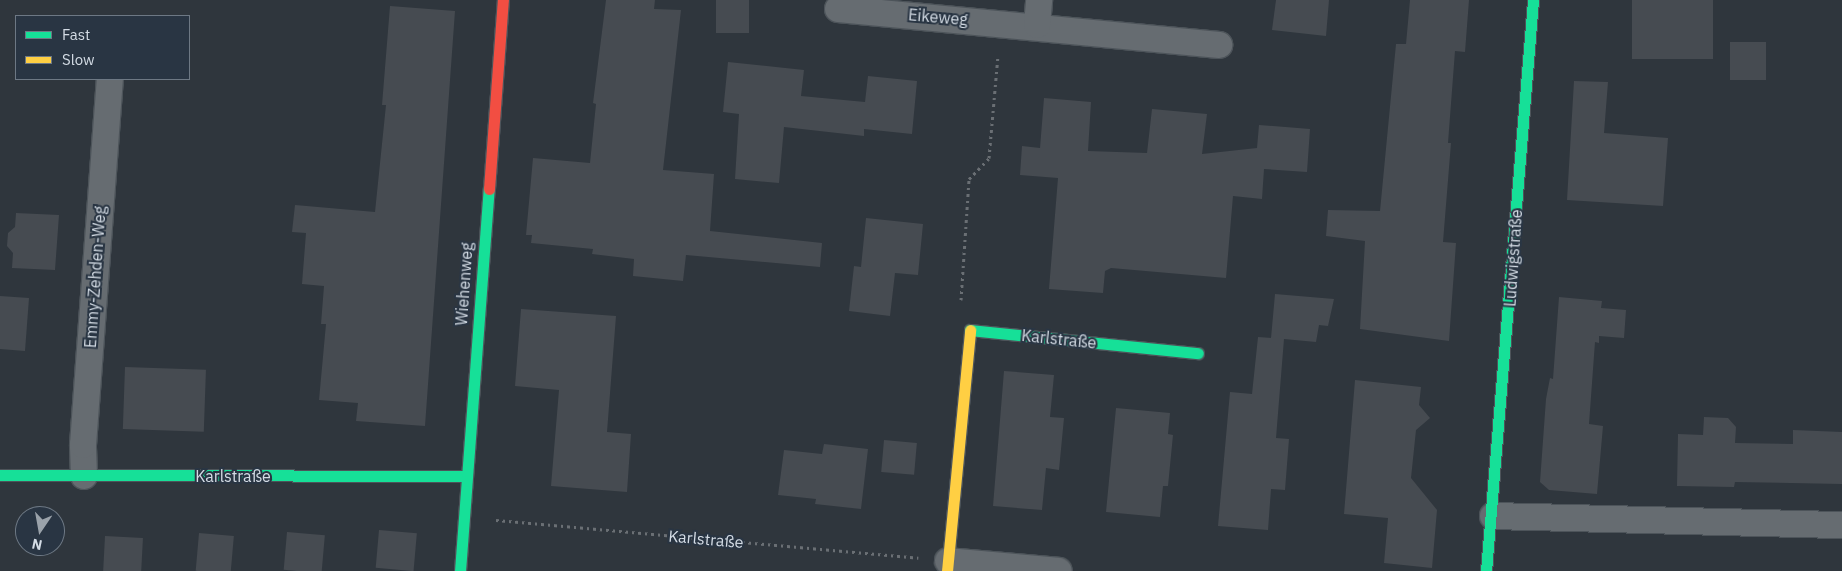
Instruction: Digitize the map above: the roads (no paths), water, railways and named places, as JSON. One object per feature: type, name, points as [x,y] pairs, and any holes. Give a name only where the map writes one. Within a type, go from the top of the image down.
[{"type":"street","name":"Wiehenweg","points":[[460,571],[503,0]]},
{"type":"street","name":"Ludwigstraße","points":[[1486,571],[1493,516],[1533,0]]},
{"type":"street","name":"Eikeweg","points":[[838,8],[1001,22],[1038,13],[1219,45]]},
{"type":"street","name":"Emmy-Zehden-Weg","points":[[84,476],[84,435],[110,80]]},
{"type":"street","name":"Karlstraße","points":[[948,566],[970,330],[1198,353]]},
{"type":"street","name":"Karlstraße","points":[[0,475],[466,476]]},
{"type":"street","points":[[1493,516],[1747,520],[1842,525]]},
{"type":"street","points":[[948,566],[1059,571]]}]
